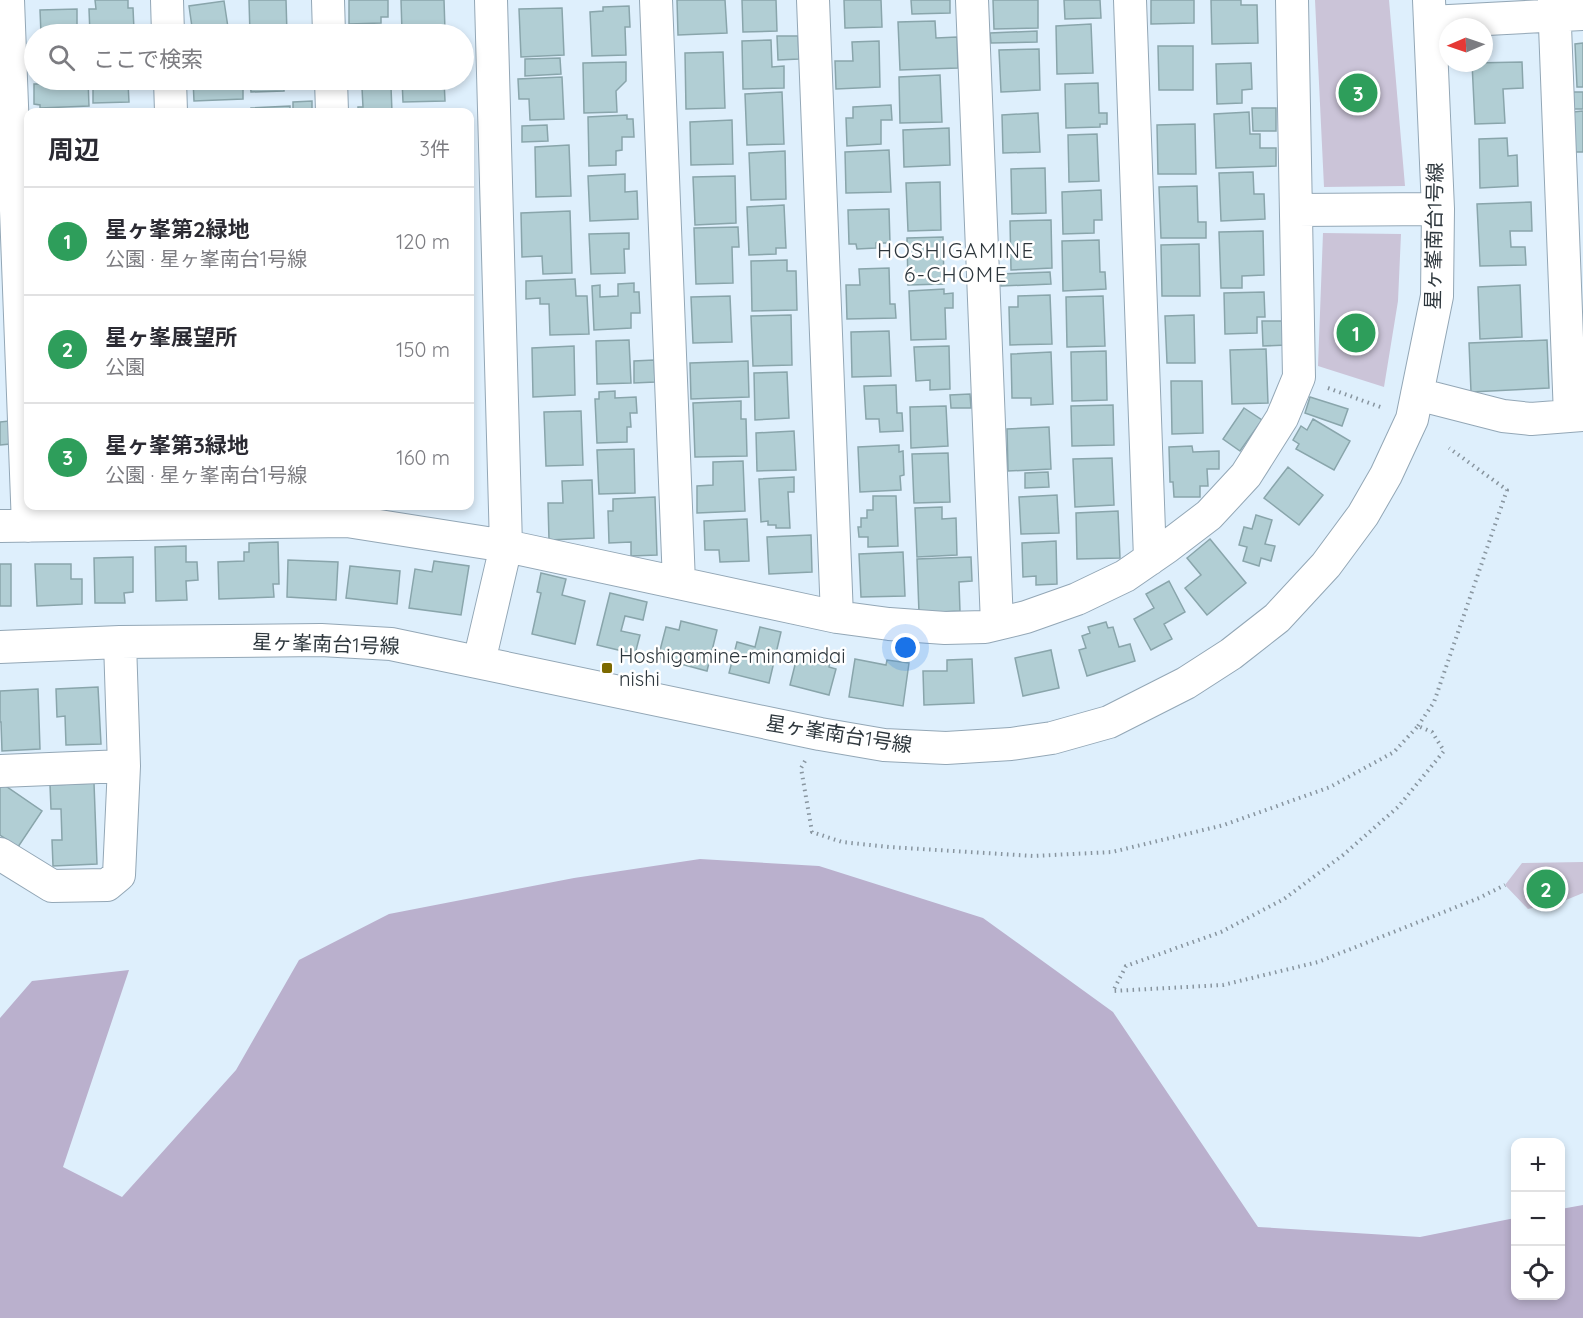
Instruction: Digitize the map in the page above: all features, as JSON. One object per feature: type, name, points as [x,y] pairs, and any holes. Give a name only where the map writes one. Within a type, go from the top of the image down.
[{"type":"street","points":[[8,0],[14,526],[186,514],[347,513],[837,617],[945,628],[985,627],[1026,617],[1077,599],[1125,576],[1209,515],[1246,475],[1282,418],[1299,377],[1292,0]]},
{"type":"street","points":[[167,0],[168,24]]},
{"type":"street","points":[[328,0],[329,24]]},
{"type":"street","points":[[480,662],[506,546],[491,0]]},
{"type":"street","points":[[656,0],[679,583]]},
{"type":"street","points":[[813,0],[837,617]]},
{"type":"street","points":[[972,0],[997,624]]},
{"type":"street","points":[[1130,0],[1150,559]]},
{"type":"street","points":[[1414,406],[1531,419],[1576,416],[1564,10],[1430,11]]},
{"type":"street","name":"星ヶ峯南台1号線","points":[[0,647],[120,642],[321,640],[391,644],[820,734],[884,745],[946,748],[1011,744],[1052,738],[1109,722],[1186,683],[1231,654],[1277,618],[1326,565],[1363,515],[1386,475],[1414,406],[1437,296],[1438,209],[1430,11]]},
{"type":"street","points":[[170,90],[171,108]]},
{"type":"street","points":[[331,90],[332,108]]},
{"type":"street","points":[[1297,210],[1438,209]]},
{"type":"street","points":[[0,854],[52,886],[107,885],[119,875],[124,766],[120,642]]},
{"type":"street","points":[[0,771],[124,766]]},
{"type":"path","points":[[1299,377],[1414,406]]},
{"type":"path","points":[[820,734],[801,768],[812,832],[854,844],[1033,856],[1112,852],[1224,825],[1330,787],[1394,752],[1418,726],[1434,702],[1507,490],[1449,448]]},
{"type":"path","points":[[1418,726],[1432,732],[1444,751],[1398,807],[1359,842],[1284,899],[1221,932],[1126,966],[1113,991],[1223,985],[1318,962],[1479,898],[1505,885]]},
{"type":"shaded area","points":[[1315,0],[1389,0],[1405,186],[1324,187]]},
{"type":"shaded area","points":[[1323,233],[1401,234],[1398,301],[1384,387],[1318,366]]},
{"type":"shaded area","points":[[700,859],[819,866],[983,918],[1113,1012],[1258,1227],[1420,1237],[1511,1219],[1511,1300],[1565,1300],[1565,1208],[1583,1205],[1583,1318],[0,1318],[0,1018],[32,981],[129,970],[63,1167],[122,1197],[236,1070],[299,960],[389,914],[574,878]]},
{"type":"shaded area","points":[[1583,862],[1583,893],[1566,900],[1528,909],[1505,885],[1522,863]]},
{"type":"building","points":[[95,0],[128,0],[128,8],[133,8],[134,24],[90,24],[89,9],[96,9]]},
{"type":"building","points":[[249,0],[286,0],[287,24],[250,24]]},
{"type":"building","points":[[349,0],[388,0],[388,17],[381,17],[381,23],[349,24]]},
{"type":"building","points":[[401,0],[444,0],[445,24],[402,24]]},
{"type":"building","points":[[677,0],[725,0],[727,33],[678,35]]},
{"type":"building","points":[[742,0],[776,0],[777,31],[743,32]]},
{"type":"building","points":[[844,0],[881,0],[882,27],[845,28]]},
{"type":"building","points":[[911,0],[950,0],[950,13],[912,14]]},
{"type":"building","points":[[993,0],[1038,0],[1038,28],[994,29]]},
{"type":"building","points":[[1064,0],[1100,0],[1101,18],[1065,19]]},
{"type":"building","points":[[1151,0],[1194,0],[1194,23],[1151,24]]},
{"type":"building","points":[[1211,0],[1241,0],[1241,5],[1257,5],[1258,43],[1212,44]]},
{"type":"building","points":[[224,1],[227,24],[192,24],[189,6]]},
{"type":"building","points":[[629,6],[630,27],[625,27],[626,55],[592,56],[590,12],[603,11],[603,7]]},
{"type":"building","points":[[562,8],[564,55],[521,57],[519,9]]},
{"type":"building","points":[[77,9],[77,24],[41,24],[40,10]]},
{"type":"building","points":[[935,21],[936,38],[957,37],[958,68],[900,70],[898,22]]},
{"type":"building","points":[[1091,24],[1093,73],[1057,74],[1056,26]]},
{"type":"building","points":[[1037,31],[1037,42],[991,43],[990,33]]},
{"type":"building","points":[[777,36],[798,36],[799,59],[778,60]]},
{"type":"building","points":[[771,40],[772,67],[784,66],[784,88],[743,89],[742,41]]},
{"type":"building","points":[[879,41],[880,87],[836,89],[835,61],[853,61],[852,42]]},
{"type":"building","points":[[1583,43],[1583,87],[1577,87],[1575,44]]},
{"type":"building","points":[[1158,46],[1193,46],[1193,90],[1159,90]]},
{"type":"building","points":[[1039,49],[1040,90],[1001,92],[999,50]]},
{"type":"building","points":[[723,52],[725,108],[686,109],[685,53]]},
{"type":"building","points":[[560,58],[561,74],[525,76],[525,59]]},
{"type":"building","points":[[626,62],[626,81],[616,91],[617,112],[584,113],[583,63]]},
{"type":"building","points":[[1522,62],[1523,88],[1503,89],[1505,123],[1475,124],[1472,72],[1493,72],[1493,63]]},
{"type":"building","points":[[1251,63],[1252,89],[1242,90],[1242,103],[1217,104],[1216,64]]},
{"type":"building","points":[[940,75],[942,122],[900,123],[899,77]]},
{"type":"building","points":[[562,77],[564,119],[530,120],[529,99],[519,99],[518,79]]},
{"type":"building","points":[[1098,83],[1099,113],[1107,113],[1107,124],[1100,124],[1100,127],[1066,128],[1065,84]]},
{"type":"building","points":[[34,90],[88,90],[89,106],[40,108],[40,105],[34,104]]},
{"type":"building","points":[[93,90],[128,90],[129,102],[93,103]]},
{"type":"building","points":[[193,90],[243,90],[243,99],[194,101]]},
{"type":"building","points":[[251,90],[284,90],[284,91],[251,92]]},
{"type":"building","points":[[362,90],[391,90],[392,108],[358,108],[363,107]]},
{"type":"building","points":[[402,90],[444,90],[445,101],[403,102]]},
{"type":"building","points":[[782,92],[784,144],[747,145],[745,94]]},
{"type":"building","points":[[1573,92],[1583,92],[1583,109],[1574,109]]},
{"type":"building","points":[[312,101],[312,108],[293,108],[293,102]]},
{"type":"building","points":[[891,105],[892,120],[881,120],[881,144],[847,146],[846,118],[853,118],[853,107]]},
{"type":"building","points":[[290,106],[290,108],[251,108]]},
{"type":"building","points":[[1252,108],[1276,108],[1276,131],[1253,131]]},
{"type":"building","points":[[1583,111],[1583,152],[1574,152],[1573,112]]},
{"type":"building","points":[[1249,112],[1250,134],[1260,134],[1260,148],[1276,148],[1276,166],[1216,168],[1214,114]]},
{"type":"building","points":[[1038,113],[1040,152],[1003,153],[1002,115]]},
{"type":"building","points":[[627,115],[627,119],[633,119],[634,137],[622,137],[622,150],[616,151],[616,165],[589,166],[588,117]]},
{"type":"building","points":[[732,120],[733,164],[691,165],[690,122]]},
{"type":"building","points":[[1195,124],[1196,174],[1158,174],[1157,125]]},
{"type":"building","points":[[547,125],[548,141],[522,142],[522,126]]},
{"type":"building","points":[[949,128],[950,165],[904,167],[903,130]]},
{"type":"building","points":[[1097,134],[1099,181],[1069,182],[1068,135]]},
{"type":"building","points":[[1507,138],[1508,156],[1517,155],[1518,186],[1480,188],[1479,139]]},
{"type":"building","points":[[569,145],[571,196],[536,197],[535,147]]},
{"type":"building","points":[[889,150],[891,192],[846,193],[845,152]]},
{"type":"building","points":[[785,151],[786,199],[751,200],[749,153]]},
{"type":"building","points":[[1045,168],[1046,213],[1012,214],[1011,169]]},
{"type":"building","points":[[1253,172],[1254,194],[1264,194],[1265,219],[1221,221],[1219,173]]},
{"type":"building","points":[[625,174],[625,192],[637,191],[638,219],[590,221],[588,176]]},
{"type":"building","points":[[735,176],[736,223],[695,225],[693,177]]},
{"type":"building","points":[[940,182],[941,230],[908,231],[906,183]]},
{"type":"building","points":[[1197,186],[1198,222],[1206,222],[1206,238],[1161,238],[1159,187]]},
{"type":"building","points":[[1101,190],[1102,220],[1094,220],[1094,233],[1063,234],[1062,192]]},
{"type":"building","points":[[1531,202],[1532,231],[1510,231],[1511,247],[1525,247],[1526,265],[1480,266],[1477,204]]},
{"type":"building","points":[[784,205],[786,248],[776,248],[776,254],[749,255],[747,207]]},
{"type":"building","points":[[889,209],[890,243],[876,243],[876,248],[857,249],[856,244],[849,244],[848,210]]},
{"type":"building","points":[[570,211],[572,273],[543,274],[542,256],[522,257],[521,213]]},
{"type":"building","points":[[1051,220],[1052,268],[1011,270],[1010,221]]},
{"type":"building","points":[[738,227],[739,247],[732,247],[733,283],[696,284],[694,228]]},
{"type":"building","points":[[1263,231],[1264,275],[1242,276],[1242,288],[1221,288],[1219,232]]},
{"type":"building","points":[[629,233],[629,249],[624,249],[625,273],[591,274],[589,234]]},
{"type":"building","points":[[943,237],[944,284],[908,285],[907,238]]},
{"type":"building","points":[[1099,240],[1100,272],[1105,272],[1106,289],[1063,291],[1062,241]]},
{"type":"building","points":[[1199,244],[1200,296],[1162,296],[1161,245]]},
{"type":"building","points":[[787,260],[787,271],[796,271],[797,310],[752,311],[751,261]]},
{"type":"building","points":[[889,268],[890,304],[895,304],[896,318],[847,319],[846,285],[860,285],[859,269]]},
{"type":"building","points":[[1050,272],[1051,284],[1001,286],[1000,274]]},
{"type":"building","points":[[575,279],[576,296],[587,296],[589,334],[550,335],[549,304],[540,304],[540,298],[526,299],[526,281]]},
{"type":"building","points":[[634,283],[634,292],[639,292],[640,313],[631,313],[631,328],[594,330],[592,286],[600,285],[600,297],[618,296],[618,284]]},
{"type":"building","points":[[1520,285],[1522,337],[1480,339],[1478,287]]},
{"type":"building","points":[[944,289],[944,294],[953,293],[953,308],[945,308],[946,339],[911,340],[909,291]]},
{"type":"building","points":[[1264,292],[1265,317],[1257,317],[1257,333],[1225,334],[1224,293]]},
{"type":"building","points":[[1050,295],[1052,344],[1010,345],[1009,307],[1018,307],[1018,296]]},
{"type":"building","points":[[730,296],[732,342],[693,343],[691,297]]},
{"type":"building","points":[[1103,296],[1105,346],[1067,347],[1066,297]]},
{"type":"building","points":[[791,315],[792,365],[753,366],[751,316]]},
{"type":"building","points":[[1194,315],[1195,363],[1167,363],[1165,316]]},
{"type":"building","points":[[1262,321],[1286,321],[1287,345],[1263,346]]},
{"type":"building","points":[[889,331],[891,376],[852,377],[851,332]]},
{"type":"building","points":[[629,340],[631,383],[597,384],[596,341]]},
{"type":"building","points":[[1547,340],[1549,388],[1471,392],[1469,343]]},
{"type":"building","points":[[574,346],[575,395],[533,397],[532,348]]},
{"type":"building","points":[[949,346],[950,389],[930,390],[930,380],[916,381],[914,347]]},
{"type":"building","points":[[1266,349],[1268,403],[1232,404],[1230,350]]},
{"type":"building","points":[[1106,351],[1107,400],[1072,401],[1071,352]]},
{"type":"building","points":[[1051,352],[1053,404],[1031,405],[1031,398],[1012,398],[1011,354]]},
{"type":"building","points":[[654,360],[655,382],[634,383],[634,361]]},
{"type":"building","points":[[748,361],[749,397],[691,399],[690,363]]},
{"type":"building","points":[[787,372],[789,418],[755,420],[754,373]]},
{"type":"building","points":[[1171,381],[1202,381],[1203,433],[1172,434]]},
{"type":"building","points":[[896,385],[897,413],[902,413],[903,431],[880,432],[879,419],[866,419],[864,386]]},
{"type":"building","points":[[615,391],[615,398],[636,397],[637,413],[630,413],[631,427],[627,427],[627,442],[597,443],[595,399],[599,399],[599,392]]},
{"type":"building","points":[[970,394],[971,408],[951,408],[950,395]]},
{"type":"building","points":[[1310,397],[1348,409],[1342,426],[1305,413]]},
{"type":"building","points":[[741,401],[741,419],[746,419],[747,456],[695,457],[693,403]]},
{"type":"building","points":[[1113,405],[1114,445],[1072,446],[1071,406]]},
{"type":"building","points":[[946,406],[948,446],[911,448],[910,407]]},
{"type":"building","points":[[1244,408],[1262,420],[1240,451],[1223,439]]},
{"type":"building","points":[[581,411],[583,465],[546,466],[544,412]]},
{"type":"building","points":[[1313,419],[1350,441],[1334,470],[1296,449],[1299,444],[1293,440],[1301,426],[1307,430]]},
{"type":"building","points":[[9,421],[10,444],[0,445],[0,422]]},
{"type":"building","points":[[1049,427],[1051,469],[1008,471],[1007,429]]},
{"type":"building","points":[[794,431],[796,470],[757,471],[756,433]]},
{"type":"building","points":[[899,445],[899,452],[903,451],[904,475],[900,476],[901,490],[860,492],[858,447]]},
{"type":"building","points":[[1192,446],[1193,452],[1219,451],[1219,469],[1207,469],[1208,486],[1200,486],[1200,497],[1174,497],[1173,482],[1170,482],[1169,447]]},
{"type":"building","points":[[634,449],[635,493],[599,494],[597,450]]},
{"type":"building","points":[[948,453],[950,502],[914,503],[912,454]]},
{"type":"building","points":[[1112,458],[1114,505],[1075,507],[1073,459]]},
{"type":"building","points":[[743,461],[745,511],[697,513],[697,486],[713,485],[713,462]]},
{"type":"building","points":[[1288,467],[1323,495],[1299,525],[1264,498]]},
{"type":"building","points":[[1048,472],[1049,487],[1025,488],[1025,473]]},
{"type":"building","points":[[794,477],[794,492],[788,492],[790,528],[776,528],[776,525],[768,525],[768,521],[761,522],[759,479]]},
{"type":"building","points":[[592,480],[594,538],[549,540],[548,503],[563,503],[562,481]]},
{"type":"building","points":[[1057,495],[1059,533],[1021,534],[1019,497]]},
{"type":"building","points":[[873,496],[896,496],[898,546],[868,547],[868,537],[859,537],[858,527],[861,527],[861,518],[867,518],[867,510],[873,510]]},
{"type":"building","points":[[655,497],[657,555],[631,556],[631,542],[609,543],[608,511],[613,511],[613,499]]},
{"type":"building","points":[[942,507],[942,519],[956,518],[957,555],[917,557],[915,508]]},
{"type":"building","points":[[1118,511],[1120,558],[1077,559],[1076,513]]},
{"type":"building","points":[[1256,515],[1272,520],[1265,544],[1275,546],[1271,561],[1261,558],[1259,566],[1243,561],[1247,547],[1239,545],[1244,527],[1252,529]]},
{"type":"building","points":[[747,519],[749,561],[720,562],[719,550],[705,550],[704,521]]},
{"type":"building","points":[[811,535],[812,572],[769,574],[767,537]]},
{"type":"building","points":[[1210,539],[1246,583],[1207,615],[1185,588],[1201,575],[1187,558]]},
{"type":"building","points":[[1056,541],[1057,584],[1036,585],[1036,576],[1023,577],[1022,543]]},
{"type":"building","points":[[278,542],[279,584],[273,584],[274,597],[219,599],[218,562],[244,561],[244,552],[249,552],[249,543]]},
{"type":"building","points":[[186,546],[186,562],[197,562],[198,580],[186,581],[187,600],[156,601],[155,547]]},
{"type":"building","points":[[903,552],[905,596],[861,597],[859,554]]},
{"type":"building","points":[[133,557],[133,592],[124,593],[125,603],[95,603],[94,558]]},
{"type":"building","points":[[971,557],[972,581],[959,582],[960,611],[919,613],[917,559]]},
{"type":"building","points":[[288,560],[338,562],[336,600],[287,597]]},
{"type":"building","points":[[434,561],[469,566],[461,615],[409,608],[415,569],[432,572]]},
{"type":"building","points":[[0,564],[11,564],[11,606],[0,606]]},
{"type":"building","points":[[35,564],[71,564],[71,579],[82,579],[82,604],[37,606]]},
{"type":"building","points":[[350,566],[400,571],[397,604],[346,598]]},
{"type":"building","points":[[541,573],[566,579],[562,595],[585,601],[575,644],[532,634],[541,593],[537,592]]},
{"type":"building","points":[[1169,581],[1185,612],[1164,624],[1172,639],[1151,650],[1134,619],[1154,608],[1146,594]]},
{"type":"building","points":[[610,593],[647,602],[643,620],[625,616],[621,631],[640,635],[635,654],[597,645]]},
{"type":"building","points":[[681,621],[717,630],[707,671],[658,658],[666,627],[679,630]]},
{"type":"building","points":[[1106,622],[1108,628],[1113,627],[1119,647],[1130,644],[1135,661],[1087,676],[1079,650],[1086,648],[1082,636],[1090,633],[1088,627]]},
{"type":"building","points":[[760,627],[781,632],[769,683],[729,673],[737,642],[755,647]]},
{"type":"building","points":[[1051,650],[1059,688],[1023,696],[1015,658]]},
{"type":"building","points":[[798,653],[830,661],[829,667],[836,669],[829,695],[790,685]]},
{"type":"building","points":[[855,659],[886,665],[887,660],[909,663],[903,706],[849,697]]},
{"type":"building","points":[[972,659],[974,703],[924,705],[923,671],[947,671],[947,660]]},
{"type":"building","points":[[98,687],[101,744],[66,745],[65,716],[57,717],[56,689]]},
{"type":"building","points":[[38,689],[40,749],[2,751],[0,691]]},
{"type":"building","points":[[0,782],[42,811],[18,847],[0,835]]},
{"type":"building","points":[[94,783],[97,864],[53,866],[52,840],[62,840],[61,809],[51,809],[50,785]]},
{"type":"place","name":"星ヶ峯第3緑地","points":[[1358,93]]},
{"type":"place","name":"星ヶ峯第2緑地","points":[[1356,333]]},
{"type":"place","name":"Hoshigamine-minamidai nishi","points":[[607,668]]},
{"type":"place","name":"星ヶ峯展望所","points":[[1546,889]]},
{"type":"district","name":"HOSHIGAMINE 6-CHOME","points":[[956,263]]}]
